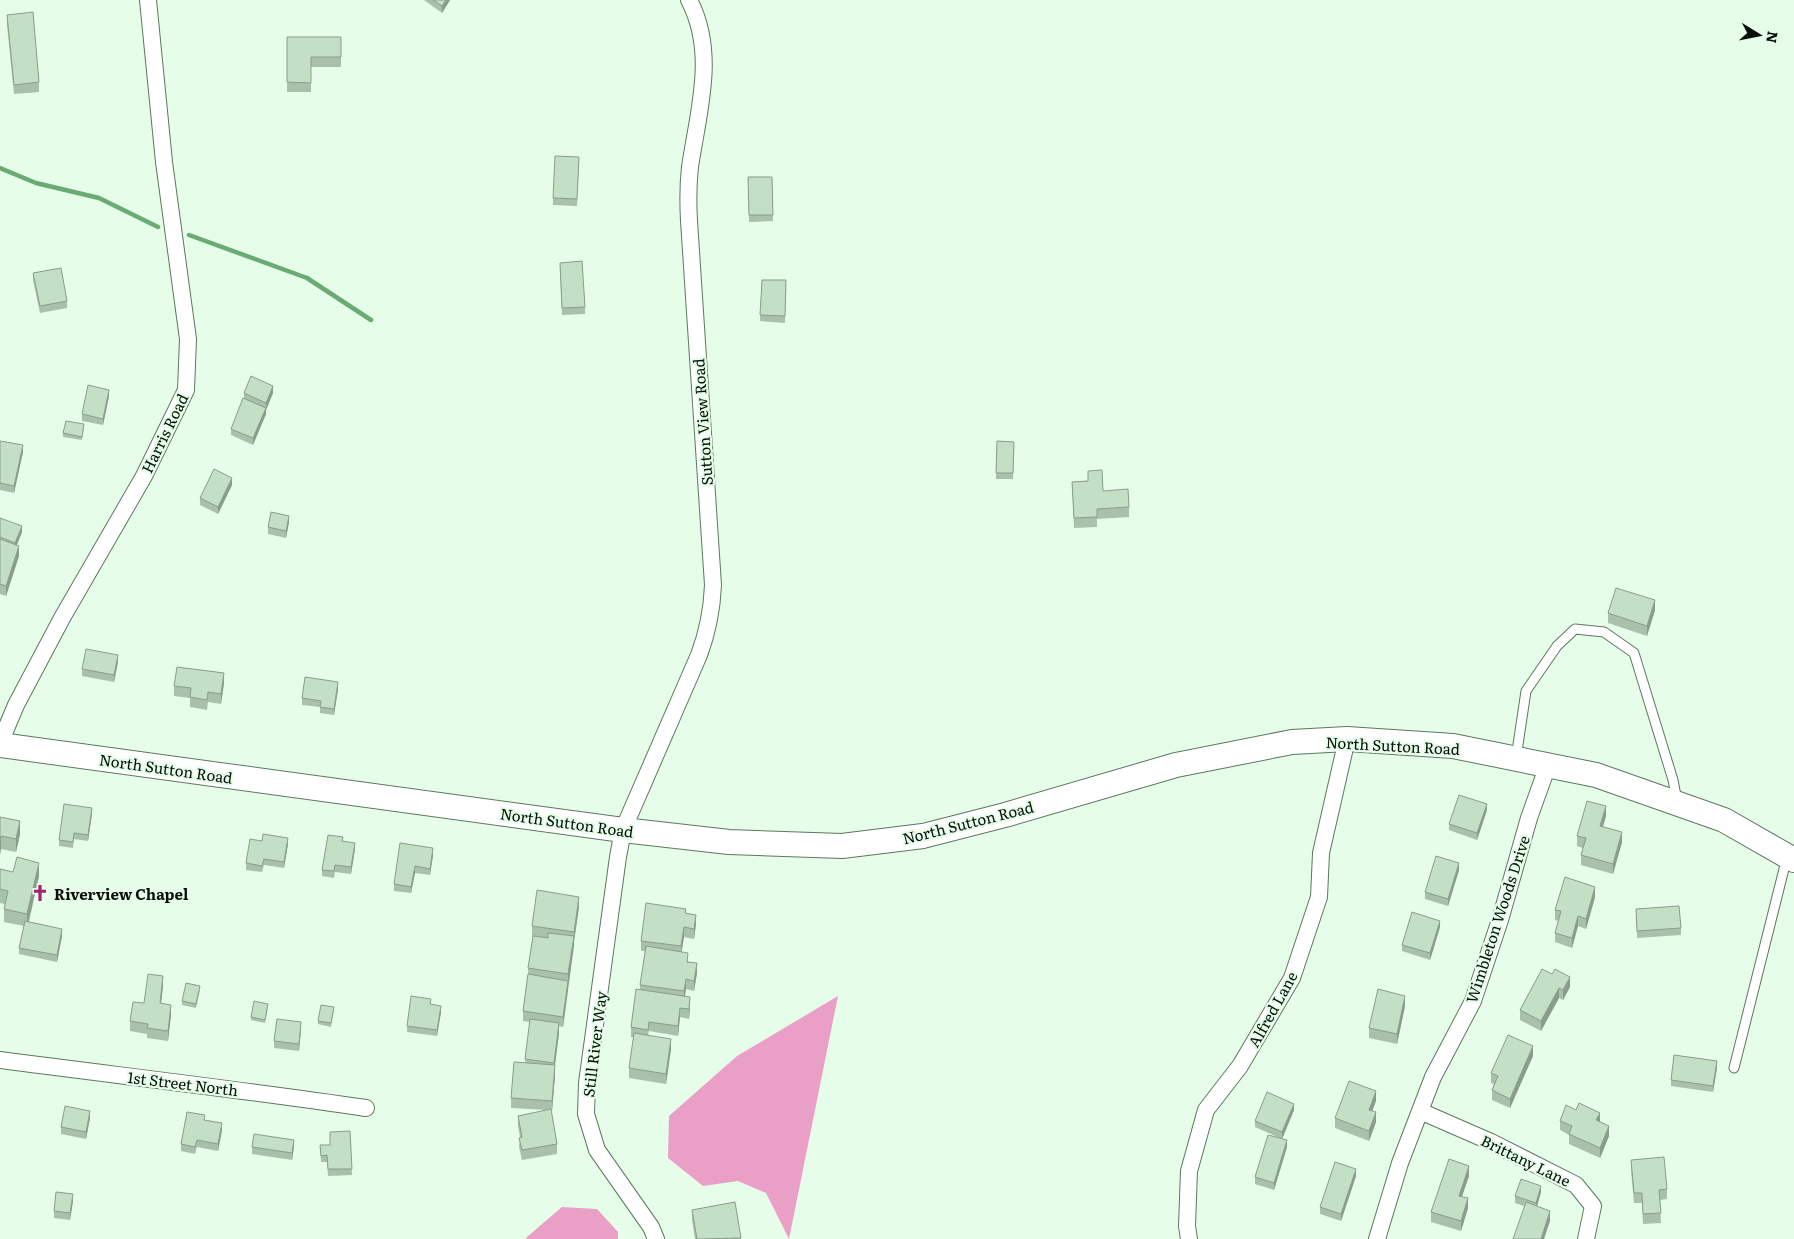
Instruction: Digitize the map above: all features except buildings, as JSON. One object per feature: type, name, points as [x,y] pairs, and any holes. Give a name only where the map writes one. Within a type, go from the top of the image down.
[{"type":"main road","name":"North Sutton Road","points":[[0,744],[623,830],[729,842],[842,846],[922,836],[1005,815],[1176,765],[1292,742],[1347,739],[1452,746],[1596,775],[1724,820],[1790,858]]},
{"type":"street","name":"Harris Road","points":[[0,744],[16,705],[57,626],[144,476],[186,390],[188,339],[164,162],[148,0]]},
{"type":"street","name":"Sutton View Road","points":[[623,830],[700,655],[708,631],[712,609],[713,584],[688,189],[703,89],[704,68],[699,26],[689,0]]},
{"type":"street","name":"Alfred Lane","points":[[1189,1239],[1187,1226],[1189,1171],[1206,1110],[1240,1066],[1292,978],[1318,897],[1320,853],[1347,739]]},
{"type":"street","name":"Wimbleton Woods Drive","points":[[1377,1239],[1400,1163],[1433,1077],[1473,1001],[1500,920],[1529,818],[1548,765]]},
{"type":"street","name":"Still River Way","points":[[623,830],[587,1083],[586,1114],[597,1150],[651,1227],[656,1239]]},
{"type":"street","name":"1st Street North","points":[[0,1060],[366,1108]]},
{"type":"street","name":"Brittany Lane","points":[[1420,1111],[1491,1142],[1576,1185],[1593,1206],[1586,1239]]},
{"type":"lane","points":[[1516,758],[1526,691],[1557,646],[1575,629],[1604,632],[1634,653],[1674,780],[1678,804]]},
{"type":"lane","points":[[1734,1068],[1790,858]]},
{"type":"shaded area","points":[[838,996],[789,1239],[766,1193],[738,1181],[703,1186],[668,1158],[669,1116],[737,1056]]},
{"type":"shaded area","points":[[562,1207],[597,1209],[618,1232],[618,1239],[526,1239]]},
{"type":"waterway","points":[[0,168],[36,183],[99,198],[158,227]]},
{"type":"waterway","points":[[189,235],[307,278],[371,320]]},
{"type":"place","name":"Riverview Chapel","points":[[40,893]]}]
